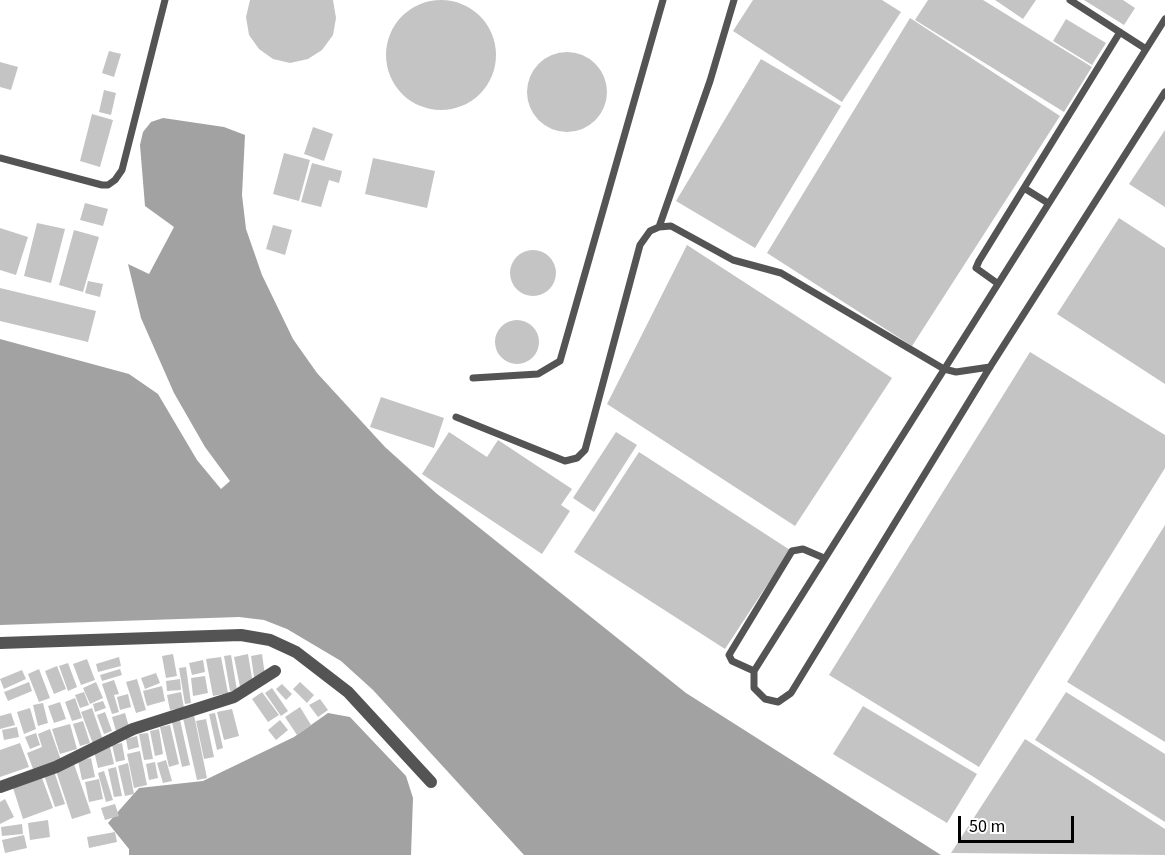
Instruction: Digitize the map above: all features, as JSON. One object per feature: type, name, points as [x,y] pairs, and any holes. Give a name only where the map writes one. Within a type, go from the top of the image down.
[{"type":"street","points":[[0,643],[241,635],[270,640],[296,652],[348,692],[431,782]]},
{"type":"street","points":[[0,786],[66,762],[133,729],[234,697],[275,671]]},
{"type":"lane","points":[[0,158],[102,185],[108,185],[115,180],[122,170],[165,0]]},
{"type":"lane","points":[[473,378],[538,374],[560,361],[663,0]]},
{"type":"lane","points":[[659,227],[710,81],[734,0]]},
{"type":"lane","points":[[1070,0],[1146,49]]},
{"type":"lane","points":[[1165,19],[753,670],[754,688],[765,699],[778,702],[791,693],[990,367],[1165,92]]},
{"type":"lane","points":[[997,283],[976,268],[1120,32]]},
{"type":"lane","points":[[1024,188],[1048,203]]},
{"type":"lane","points":[[456,417],[565,461],[577,458],[585,450],[640,245],[650,231],[659,227],[671,226],[733,260],[781,273],[944,369],[956,372],[990,367]]},
{"type":"lane","points":[[753,670],[732,661],[729,655],[792,551],[803,549],[824,558]]},
{"type":"shaded area","points":[[163,118],[224,127],[245,135],[242,195],[246,229],[262,275],[293,339],[317,373],[385,447],[436,493],[686,693],[941,855],[524,855],[373,690],[341,661],[287,629],[264,620],[239,617],[0,625],[0,339],[129,374],[158,394],[197,460],[221,489],[230,481],[205,447],[174,393],[141,318],[128,264],[149,274],[174,227],[145,206],[140,145],[143,132],[151,122]]},
{"type":"shaded area","points":[[328,713],[350,717],[406,776],[413,798],[411,855],[129,855],[129,849],[108,823],[139,788],[203,781],[294,737]]},
{"type":"building","points":[[250,0],[333,0],[336,18],[333,35],[322,50],[308,59],[290,63],[273,59],[259,49],[249,35],[246,17]]},
{"type":"building","points":[[441,0],[462,4],[480,16],[492,34],[496,55],[492,76],[480,94],[462,106],[441,110],[420,106],[402,94],[390,76],[386,55],[390,34],[402,16],[420,4]]},
{"type":"building","points":[[753,0],[882,0],[901,12],[842,102],[733,31]]},
{"type":"building","points":[[928,0],[983,0],[1092,67],[1064,112],[915,20]]},
{"type":"building","points":[[995,0],[1036,0],[1023,19]]},
{"type":"building","points":[[1084,0],[1123,0],[1135,8],[1124,25]]},
{"type":"building","points":[[910,18],[1060,116],[912,346],[767,253]]},
{"type":"building","points":[[1066,19],[1106,43],[1092,65],[1053,41]]},
{"type":"building","points":[[109,51],[121,54],[114,77],[102,73]]},
{"type":"building","points":[[567,52],[582,55],[595,64],[604,77],[607,92],[604,107],[595,120],[582,129],[567,132],[552,129],[539,120],[530,107],[527,92],[530,77],[539,64],[552,55]]},
{"type":"building","points":[[761,59],[841,106],[755,248],[676,201]]},
{"type":"building","points":[[0,62],[18,67],[11,90],[0,87]]},
{"type":"building","points":[[104,90],[116,93],[111,115],[99,112]]},
{"type":"building","points":[[92,114],[113,120],[100,167],[80,161]]},
{"type":"building","points":[[313,127],[333,134],[324,161],[304,154]]},
{"type":"building","points":[[1165,130],[1165,207],[1129,184]]},
{"type":"building","points":[[284,153],[310,160],[299,201],[273,194]]},
{"type":"building","points":[[373,158],[435,171],[427,208],[365,194]]},
{"type":"building","points":[[312,163],[342,171],[339,183],[329,180],[321,207],[301,202]]},
{"type":"building","points":[[85,203],[108,209],[103,226],[80,220]]},
{"type":"building","points":[[1119,218],[1165,248],[1165,384],[1057,314]]},
{"type":"building","points":[[37,223],[65,229],[51,283],[24,276]]},
{"type":"building","points":[[273,225],[292,230],[285,255],[266,249]]},
{"type":"building","points":[[0,228],[28,237],[16,275],[0,270]]},
{"type":"building","points":[[74,230],[99,237],[83,292],[59,285]]},
{"type":"building","points":[[687,245],[892,378],[795,526],[607,404]]},
{"type":"building","points":[[533,250],[549,257],[556,273],[549,289],[533,296],[517,289],[510,273],[517,257]]},
{"type":"building","points":[[88,281],[103,284],[100,297],[85,293]]},
{"type":"building","points":[[0,288],[96,311],[88,342],[0,321]]},
{"type":"building","points":[[517,320],[532,327],[539,342],[532,357],[517,364],[502,357],[495,342],[502,327]]},
{"type":"building","points":[[1030,352],[1165,435],[1165,468],[979,767],[829,675]]},
{"type":"building","points":[[381,397],[444,418],[434,448],[370,427]]},
{"type":"building","points":[[449,432],[487,457],[498,440],[572,489],[561,505],[570,511],[542,554],[422,474]]},
{"type":"building","points":[[616,432],[637,445],[594,512],[573,498]]},
{"type":"building","points":[[639,452],[790,550],[725,649],[574,552]]},
{"type":"building","points":[[1165,525],[1165,742],[1067,682]]},
{"type":"building","points":[[173,654],[177,676],[166,678],[162,656]]},
{"type":"building","points":[[248,654],[253,684],[240,687],[234,657]]},
{"type":"building","points":[[262,654],[265,676],[254,677],[251,656]]},
{"type":"building","points":[[231,655],[237,690],[230,691],[224,656]]},
{"type":"building","points":[[119,657],[121,666],[98,672],[96,664]]},
{"type":"building","points":[[221,657],[228,693],[213,696],[206,659]]},
{"type":"building","points":[[87,659],[95,680],[81,685],[73,664]]},
{"type":"building","points":[[203,660],[205,672],[192,675],[189,663]]},
{"type":"building","points":[[68,663],[77,687],[68,691],[59,666]]},
{"type":"building","points":[[57,666],[66,689],[54,694],[45,671]]},
{"type":"building","points":[[186,667],[191,703],[185,704],[179,668]]},
{"type":"building","points":[[39,669],[50,698],[39,702],[28,674]]},
{"type":"building","points":[[120,669],[122,675],[102,681],[100,675]]},
{"type":"building","points":[[22,670],[26,679],[4,689],[0,679]]},
{"type":"building","points":[[156,673],[160,683],[145,689],[141,678]]},
{"type":"building","points":[[205,676],[208,693],[193,696],[191,678]]},
{"type":"building","points":[[137,679],[146,710],[136,713],[126,682]]},
{"type":"building","points":[[180,679],[181,690],[167,691],[166,681]]},
{"type":"building","points":[[114,680],[119,694],[114,695],[119,712],[112,714],[102,684]]},
{"type":"building","points":[[29,682],[32,691],[8,701],[4,692]]},
{"type":"building","points":[[96,682],[103,698],[90,704],[83,688]]},
{"type":"building","points":[[300,682],[314,695],[307,703],[293,689]]},
{"type":"building","points":[[282,684],[292,694],[286,700],[276,689]]},
{"type":"building","points":[[162,686],[165,701],[147,706],[143,691]]},
{"type":"building","points":[[272,688],[288,711],[281,716],[265,693]]},
{"type":"building","points":[[84,692],[89,705],[80,708],[75,695]]},
{"type":"building","points":[[181,692],[184,708],[170,710],[167,695]]},
{"type":"building","points":[[262,692],[279,715],[268,722],[252,699]]},
{"type":"building","points":[[1066,692],[1165,754],[1165,822],[1035,740]]},
{"type":"building","points":[[128,694],[131,707],[120,710],[117,697]]},
{"type":"building","points":[[75,698],[82,718],[72,721],[65,702]]},
{"type":"building","points":[[320,699],[328,710],[318,717],[309,705]]},
{"type":"building","points":[[103,701],[106,708],[95,712],[93,704]]},
{"type":"building","points":[[60,702],[66,719],[54,723],[48,706]]},
{"type":"building","points":[[43,703],[48,723],[38,726],[33,705]]},
{"type":"building","points":[[863,706],[977,774],[947,823],[833,754]]},
{"type":"building","points":[[300,707],[311,725],[297,735],[285,717]]},
{"type":"building","points":[[30,708],[36,729],[24,734],[17,712]]},
{"type":"building","points":[[92,708],[103,740],[93,744],[81,712]]},
{"type":"building","points":[[232,709],[239,736],[224,740],[217,712]]},
{"type":"building","points":[[105,712],[112,731],[104,734],[97,715]]},
{"type":"building","points":[[11,713],[15,725],[0,729],[0,716]]},
{"type":"building","points":[[125,713],[129,727],[116,731],[112,717]]},
{"type":"building","points":[[215,713],[223,748],[217,750],[209,714]]},
{"type":"building","points":[[194,715],[207,778],[197,780],[183,718]]},
{"type":"building","points":[[206,719],[214,757],[204,759],[196,721]]},
{"type":"building","points":[[180,720],[190,765],[182,767],[172,722]]},
{"type":"building","points":[[280,720],[288,730],[276,740],[268,730]]},
{"type":"building","points":[[83,721],[90,743],[80,746],[73,724]]},
{"type":"building","points":[[70,724],[77,749],[60,754],[52,729]]},
{"type":"building","points":[[170,725],[179,764],[169,767],[160,727]]},
{"type":"building","points":[[17,727],[19,737],[4,740],[2,730]]},
{"type":"building","points":[[50,729],[61,760],[35,774],[27,753],[42,747],[38,734]]},
{"type":"building","points":[[159,729],[163,754],[155,756],[150,731]]},
{"type":"building","points":[[36,733],[40,745],[30,749],[25,737]]},
{"type":"building","points":[[148,733],[153,759],[144,760],[139,734]]},
{"type":"building","points":[[137,736],[139,747],[128,750],[126,739]]},
{"type":"building","points":[[1025,739],[1165,829],[1165,855],[951,853]]},
{"type":"building","points":[[20,743],[29,767],[0,777],[0,750]]},
{"type":"building","points":[[122,743],[125,760],[116,762],[112,745]]},
{"type":"building","points":[[110,747],[114,764],[98,768],[94,751]]},
{"type":"building","points":[[140,751],[147,785],[134,788],[127,754]]},
{"type":"building","points":[[91,758],[95,777],[82,780],[78,761]]},
{"type":"building","points":[[166,760],[172,781],[163,783],[157,763]]},
{"type":"building","points":[[155,762],[158,778],[149,780],[146,764]]},
{"type":"building","points":[[128,763],[134,794],[125,796],[118,766]]},
{"type":"building","points":[[74,764],[91,813],[72,819],[56,771]]},
{"type":"building","points":[[116,767],[122,796],[114,797],[108,769]]},
{"type":"building","points":[[54,771],[65,804],[55,807],[44,775]]},
{"type":"building","points":[[104,771],[113,800],[106,802],[98,773]]},
{"type":"building","points":[[42,778],[53,808],[23,819],[13,788]]},
{"type":"building","points":[[99,779],[103,799],[89,802],[85,782]]},
{"type":"building","points":[[5,799],[14,817],[0,824],[0,802]]},
{"type":"building","points":[[115,804],[119,816],[105,820],[101,808]]},
{"type":"building","points":[[48,820],[50,837],[30,840],[28,823]]},
{"type":"building","points":[[22,824],[23,834],[2,836],[1,827]]},
{"type":"building","points":[[115,832],[117,842],[89,848],[87,837]]},
{"type":"building","points":[[24,835],[27,848],[5,853],[2,840]]}]
